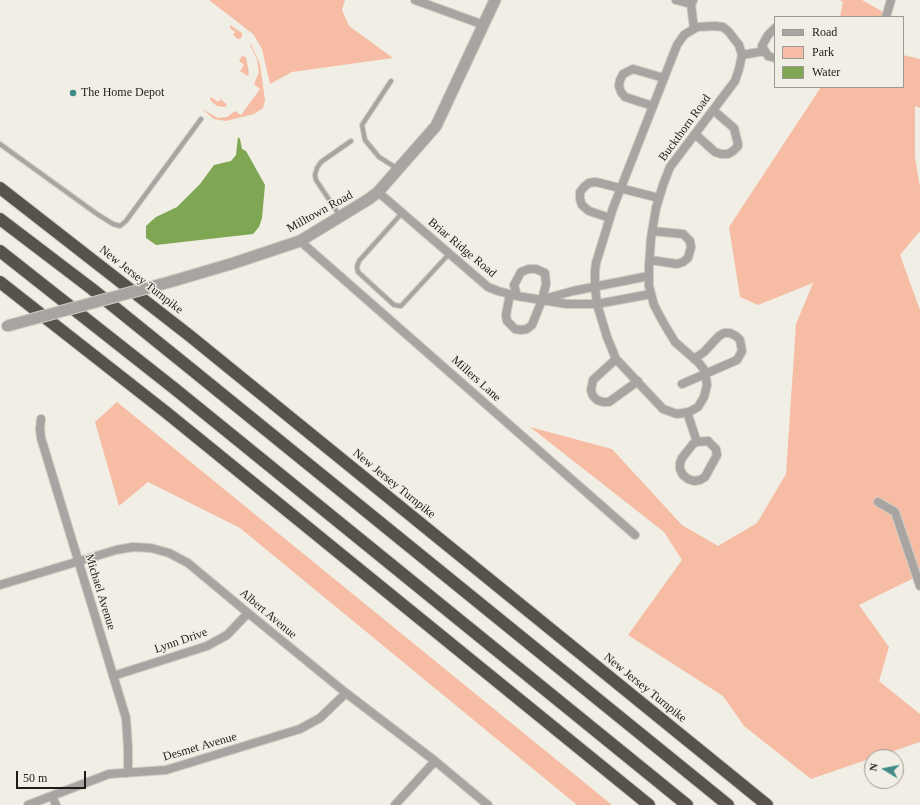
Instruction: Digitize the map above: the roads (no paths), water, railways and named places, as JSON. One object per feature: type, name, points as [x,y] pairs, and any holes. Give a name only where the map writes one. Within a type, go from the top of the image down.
[{"type":"highway","name":"New Jersey Turnpike","points":[[0,188],[190,336],[767,805]]},
{"type":"highway","points":[[0,219],[92,289],[728,805]]},
{"type":"highway","points":[[0,251],[182,394],[687,805]]},
{"type":"highway","points":[[0,282],[167,413],[649,805]]},
{"type":"street","points":[[415,0],[484,25]]},
{"type":"street","name":"Milltown Road","points":[[4,327],[173,281],[300,241],[369,199],[378,192],[436,126],[495,0]]},
{"type":"street","points":[[676,0],[692,2],[694,29]]},
{"type":"street","points":[[886,16],[891,0]]},
{"type":"street","points":[[705,373],[707,385],[704,397],[698,407],[687,412],[677,414],[663,409],[616,359],[596,304],[596,263],[621,188],[677,45],[684,35],[697,27],[723,27],[732,34],[739,45],[742,55],[765,51]]},
{"type":"street","points":[[774,29],[762,46],[768,56],[774,58]]},
{"type":"street","name":"Buckthorn Road","points":[[705,373],[699,363],[675,342],[654,305],[649,286],[652,231],[656,208],[670,167],[735,81],[742,55]]},
{"type":"street","points":[[653,106],[625,97],[619,86],[620,80],[623,74],[627,71],[637,70],[664,78]]},
{"type":"street","points":[[695,134],[715,152],[728,154],[733,151],[738,144],[734,128],[713,110]]},
{"type":"street","points":[[610,218],[586,210],[582,205],[580,192],[589,183],[595,182],[659,198]]},
{"type":"street","name":"Briar Ridge Road","points":[[378,192],[488,287],[498,291],[567,304],[596,304],[651,294]]},
{"type":"street","points":[[650,260],[677,264],[688,258],[691,252],[690,241],[683,234],[652,231]]},
{"type":"street","name":"Millers Lane","points":[[300,241],[635,535]]},
{"type":"street","points":[[529,269],[536,269],[545,273],[546,284],[542,300],[532,325],[527,329],[515,329],[507,321],[506,315],[514,295],[514,285],[521,272],[529,269]]},
{"type":"street","name":"Briar Ridge Road","points":[[542,300],[595,286],[649,276]]},
{"type":"street","points":[[682,384],[736,360],[742,351],[740,340],[730,333],[719,336],[704,352],[694,359]]},
{"type":"street","points":[[616,359],[592,380],[590,390],[593,396],[603,402],[609,402],[638,381]]},
{"type":"street","points":[[687,412],[697,442]]},
{"type":"street","name":"Michael Avenue","points":[[41,419],[41,438],[126,718],[128,774]]},
{"type":"street","points":[[708,441],[716,449],[717,455],[705,476],[700,480],[694,480],[688,479],[683,475],[680,469],[680,463],[693,444],[697,442],[708,441]]},
{"type":"street","points":[[878,502],[895,512],[920,586]]},
{"type":"street","name":"Albert Avenue","points":[[0,585],[116,550],[133,547],[151,548],[169,553],[188,563],[346,693],[488,805]]},
{"type":"street","name":"Lynn Drive","points":[[113,676],[207,646],[228,635],[248,613]]},
{"type":"street","name":"Desmet Avenue","points":[[28,805],[109,774],[128,774],[166,770],[184,766],[300,729],[320,718],[346,693]]},
{"type":"street","points":[[395,805],[435,762]]},
{"type":"street","points":[[52,796],[56,805]]},
{"type":"lane","points":[[392,81],[362,125],[365,140],[379,157],[398,170]]},
{"type":"lane","points":[[0,144],[97,214],[113,224],[120,226],[126,221],[201,119]]},
{"type":"lane","points":[[340,216],[316,180],[315,175],[321,162],[351,141]]},
{"type":"lane","points":[[402,212],[359,261],[357,267],[358,272],[394,305],[401,306],[450,254]]},
{"type":"water","points":[[238,137],[240,139],[242,149],[246,151],[265,185],[262,218],[259,227],[253,234],[156,245],[146,238],[146,226],[156,217],[177,207],[200,184],[214,165],[231,161],[236,155]]},
{"type":"place","name":"The Home Depot","points":[[73,93]]}]
